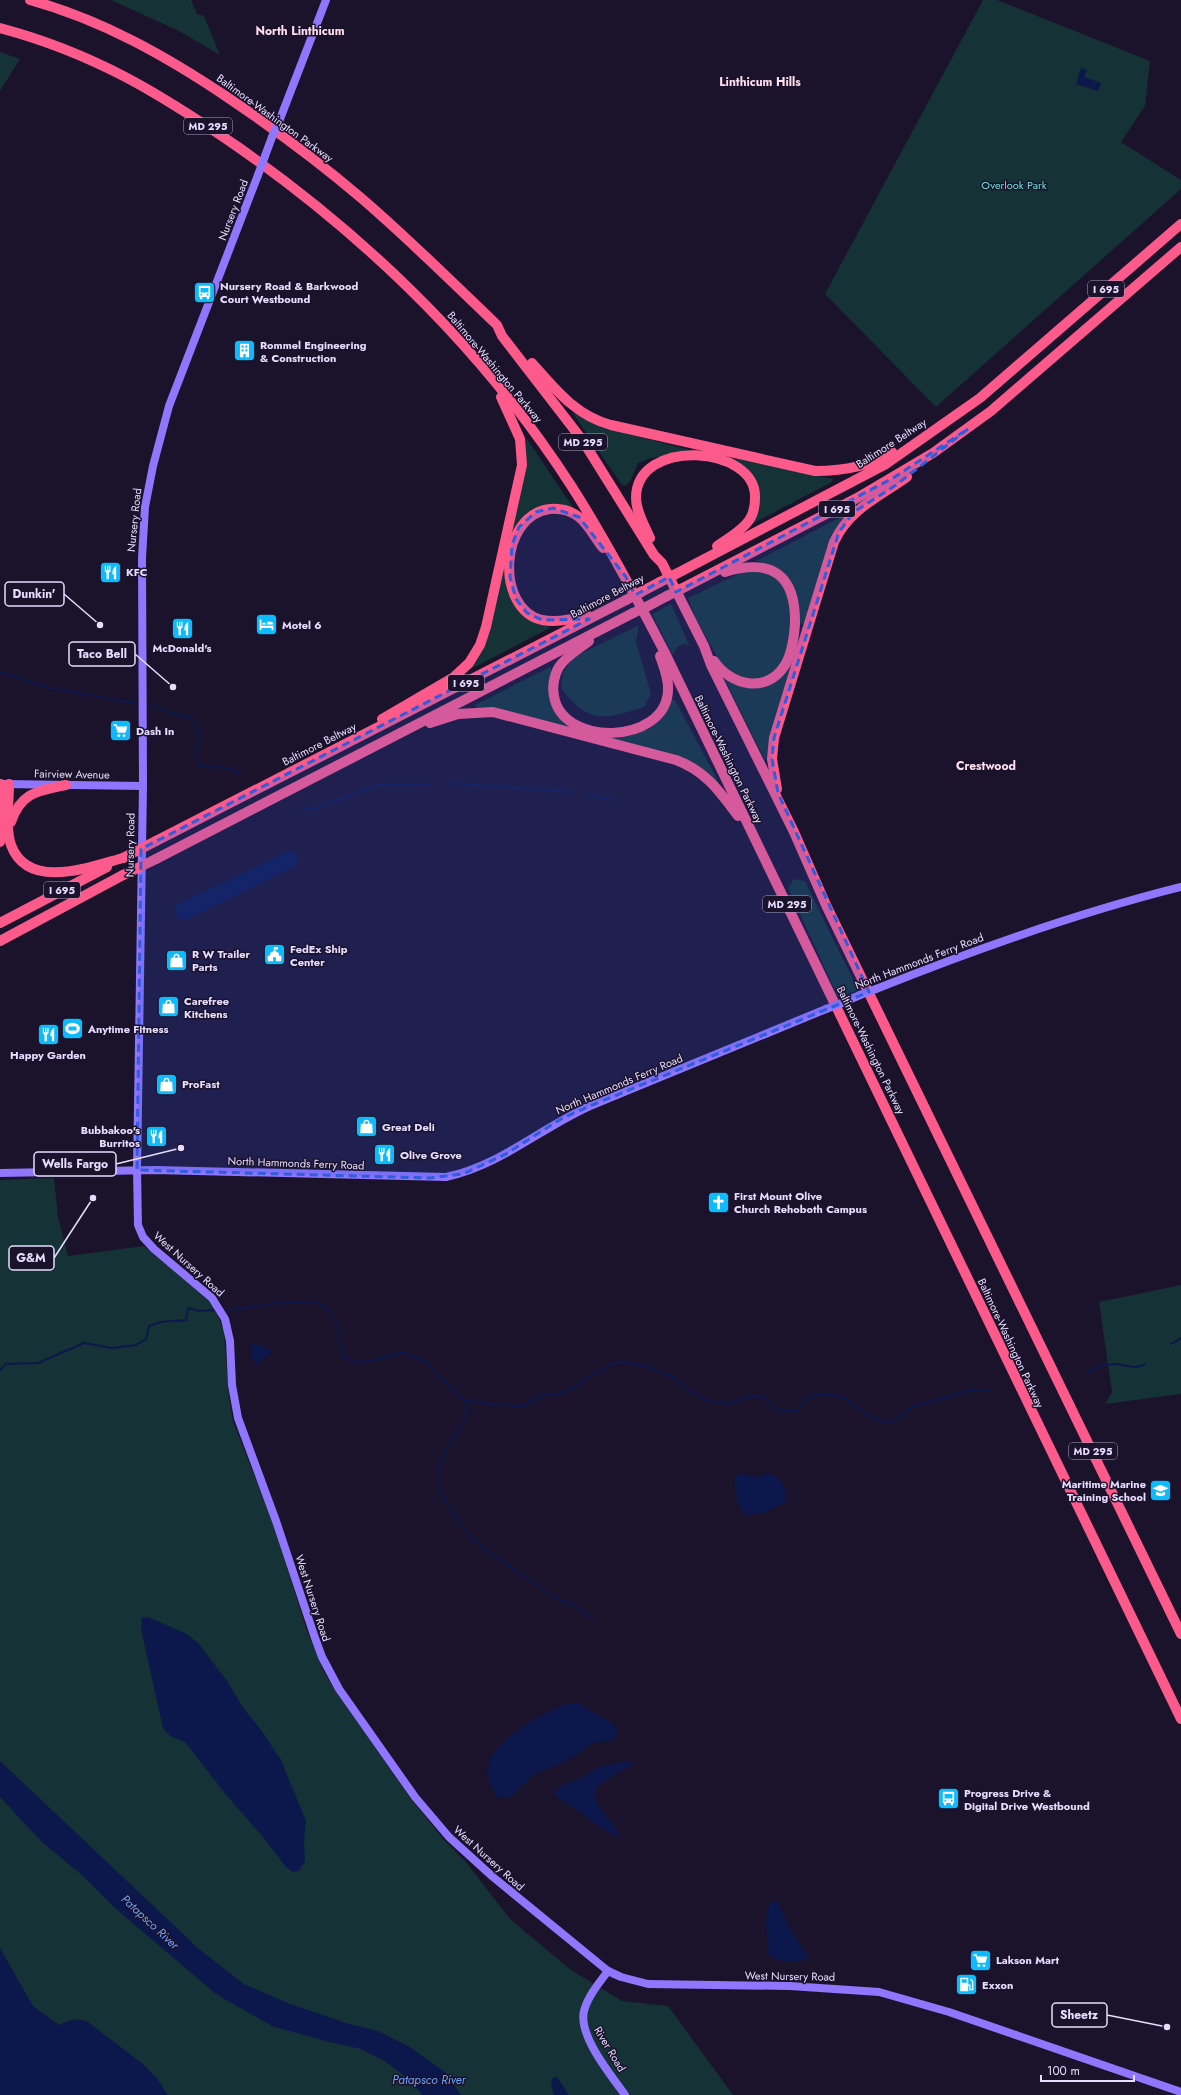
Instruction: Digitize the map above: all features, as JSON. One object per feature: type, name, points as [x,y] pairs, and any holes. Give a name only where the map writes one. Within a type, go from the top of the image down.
[{"type":"highway","name":"Baltimore-Washington Parkway","points":[[30,0],[82,18],[125,36],[164,57],[241,107],[300,149],[360,197],[428,258],[497,325],[502,336],[583,441],[654,554],[662,563],[704,646],[711,665],[794,832],[826,905],[1181,1634]]},
{"type":"highway","name":"Baltimore-Washington Parkway","points":[[0,28],[70,50],[140,84],[186,111],[273,172],[335,221],[404,283],[440,320],[492,379],[564,474],[626,577],[645,614],[755,838],[1181,1719]]},
{"type":"highway","name":"Baltimore Beltway","points":[[0,923],[886,464],[980,398],[1012,372],[1181,224]]},
{"type":"highway","name":"I 695","points":[[0,940],[123,875],[402,733],[893,478],[933,453],[991,411],[1181,247]]},
{"type":"highway","points":[[497,325],[560,394],[575,408],[593,419],[611,425],[800,469],[828,471],[862,466],[883,458],[933,426],[942,425]]},
{"type":"highway","points":[[321,757],[401,707],[440,687],[461,671],[480,645],[488,620],[522,465],[520,439],[516,427],[492,379]]},
{"type":"highway","points":[[794,832],[778,794],[774,772],[773,747],[834,542],[842,527],[854,512],[896,485],[968,428]]},
{"type":"highway","points":[[662,563],[637,508],[636,491],[642,476],[659,461],[682,456],[710,457],[734,464],[750,478],[754,487],[755,505],[752,516],[747,524],[738,532],[686,568]]},
{"type":"highway","points":[[610,608],[579,618],[559,621],[542,620],[528,613],[516,599],[510,577],[510,553],[515,535],[524,521],[536,512],[553,508],[569,512],[579,517],[626,577]]},
{"type":"highway","points":[[700,579],[740,567],[752,566],[770,569],[781,576],[789,586],[794,602],[795,615],[793,642],[786,665],[778,674],[768,680],[749,684],[732,679],[718,667],[704,646]]},
{"type":"highway","points":[[608,626],[562,663],[556,674],[553,690],[557,707],[568,721],[586,729],[621,732],[642,727],[657,718],[662,710],[668,691],[665,671],[645,614]]},
{"type":"highway","points":[[402,733],[458,714],[493,712],[676,760],[696,769],[714,783],[755,838]]},
{"type":"highway","points":[[5,784],[8,830],[11,846],[21,861],[41,871],[65,872],[123,858]]},
{"type":"highway","points":[[0,842],[5,784]]},
{"type":"highway","points":[[8,830],[14,813],[22,800],[34,793],[66,785]]},
{"type":"highway","points":[[0,944],[22,929]]},
{"type":"highway","points":[[1154,1665],[1181,1727]]},
{"type":"main road","name":"Nursery Road","points":[[137,1170],[143,786],[142,558],[149,486],[169,406],[326,0]]},
{"type":"main road","name":"Fairview Avenue","points":[[5,784],[143,786]]},
{"type":"main road","name":"North Hammonds Ferry Road","points":[[0,1173],[137,1170],[236,1171],[430,1178],[452,1176],[483,1166],[506,1154],[561,1119],[590,1106],[860,995],[961,955],[1016,936],[1181,887]]},
{"type":"main road","name":"West Nursery Road","points":[[137,1170],[138,1225],[143,1237],[154,1249],[212,1298],[225,1319],[230,1341],[232,1385],[238,1418],[276,1521],[322,1657],[339,1689],[415,1797],[449,1837],[492,1877],[608,1971],[621,1977],[648,1984],[790,1986],[879,1992],[950,2012],[1181,2092]]},
{"type":"main road","name":"River Road","points":[[608,1971],[587,2002],[584,2012],[584,2027],[598,2055],[625,2095]]},
{"type":"highlighted area","points":[[968,429],[896,485],[854,512],[839,532],[774,738],[772,759],[778,793],[869,992],[561,1119],[506,1154],[463,1174],[430,1178],[137,1170],[141,849],[589,619],[542,620],[527,613],[516,599],[510,577],[512,545],[519,527],[536,512],[553,508],[579,517],[626,577],[635,595],[669,577],[676,592],[893,478]]},
{"type":"green space","points":[[111,0],[191,0],[197,14],[204,16],[220,55],[179,31]]},
{"type":"green space","name":"Overlook Park","points":[[983,0],[997,0],[1150,61],[1145,106],[1121,142],[1181,180],[1181,189],[936,407],[825,294]]},
{"type":"green space","points":[[0,52],[20,59],[0,91]]},
{"type":"green space","points":[[572,412],[600,427],[699,452],[651,458],[638,463],[630,482],[625,486],[621,484]]},
{"type":"green space","points":[[527,439],[576,512],[549,507],[533,510],[519,521],[513,530],[511,528],[523,440]]},
{"type":"green space","points":[[732,458],[833,479],[832,482],[750,525],[755,479],[746,468]]},
{"type":"green space","points":[[847,514],[804,624],[798,623],[794,590],[787,576],[756,561]]},
{"type":"green space","points":[[504,560],[507,584],[514,603],[527,617],[550,627],[465,672],[471,665]]},
{"type":"green space","points":[[745,571],[767,572],[781,582],[788,595],[791,623],[786,654],[779,669],[761,681],[754,682],[725,671],[695,617],[688,598]]},
{"type":"green space","points":[[671,604],[689,645],[683,644],[677,647],[673,655],[652,614]]},
{"type":"green space","points":[[639,625],[636,642],[651,694],[644,707],[618,715],[607,716],[598,716],[580,708],[561,688],[563,673],[574,657]]},
{"type":"green space","points":[[794,660],[769,745],[767,760],[764,758],[724,678],[752,687]]},
{"type":"green space","points":[[550,667],[551,672],[549,690],[552,704],[563,722],[576,731],[495,709],[477,708],[475,705]]},
{"type":"green space","points":[[672,699],[675,700],[719,783],[718,785],[699,768],[585,733],[628,734],[647,729],[656,724],[664,716]]},
{"type":"green space","points":[[794,879],[805,881],[858,990],[838,997],[788,888]]},
{"type":"green space","points":[[54,1178],[58,1217],[68,1256],[144,1246],[209,1300],[215,1309],[224,1331],[229,1398],[233,1421],[273,1523],[307,1631],[325,1674],[336,1692],[411,1799],[445,1841],[466,1862],[510,1919],[571,1970],[622,2001],[668,2006],[733,2095],[0,2095],[0,1180]]},
{"type":"green space","points":[[1181,1285],[1181,1394],[1105,1404],[1112,1392],[1099,1302]]},
{"type":"water","points":[[1081,68],[1087,70],[1084,77],[1101,83],[1098,91],[1076,84]]},
{"type":"water","points":[[288,851],[295,853],[297,857],[296,866],[188,919],[182,920],[174,914],[176,905]]},
{"type":"water","points":[[255,1344],[273,1351],[257,1364],[254,1363],[251,1354],[251,1345]]},
{"type":"water","points":[[739,1474],[753,1477],[767,1474],[776,1476],[786,1493],[786,1502],[763,1513],[745,1515],[735,1493],[735,1478]]},
{"type":"water","points":[[148,1617],[187,1634],[199,1644],[227,1681],[242,1706],[261,1730],[281,1760],[306,1821],[304,1840],[305,1861],[299,1871],[293,1872],[286,1867],[185,1742],[170,1736],[163,1728],[141,1629],[142,1618]]},
{"type":"water","points":[[578,1702],[588,1710],[610,1722],[618,1730],[614,1740],[592,1743],[576,1755],[556,1766],[535,1773],[509,1798],[497,1797],[490,1785],[488,1776],[489,1762],[493,1754],[519,1730],[542,1715],[560,1706]]},
{"type":"water","name":"Patapsco River","points":[[0,1761],[199,1949],[244,1984],[290,2004],[346,2023],[378,2031],[408,2046],[445,2072],[461,2095],[422,2095],[411,2081],[385,2061],[361,2049],[325,2041],[272,2026],[216,1994],[115,1908],[81,1874],[43,1843],[0,1797]]},
{"type":"water","points":[[630,1761],[634,1762],[633,1764],[606,1780],[597,1788],[595,1792],[597,1804],[615,1828],[617,1838],[557,1797],[555,1793],[557,1789],[565,1784],[581,1778],[598,1767]]},
{"type":"water","points":[[770,1901],[778,1902],[790,1929],[809,1958],[800,1961],[782,1961],[771,1957],[768,1954],[766,1918]]},
{"type":"water","points":[[0,1948],[33,2006],[59,2025],[73,2020],[88,2022],[143,2064],[156,2077],[168,2095],[0,2095]]},
{"type":"water","points":[[557,2077],[569,2095],[554,2095],[551,2084],[552,2078]]},
{"type":"waterway","points":[[0,672],[50,688],[134,703]]},
{"type":"waterway","points":[[152,704],[160,709],[193,719],[198,732],[197,754],[200,766],[229,768],[240,774]]},
{"type":"waterway","points":[[448,783],[573,792]]},
{"type":"waterway","points":[[300,808],[313,809],[382,784],[428,785]]},
{"type":"waterway","points":[[586,794],[613,800]]},
{"type":"waterway","points":[[229,1310],[297,1302],[322,1305],[329,1310],[335,1321],[344,1358],[357,1362],[372,1361],[402,1352],[426,1362],[461,1399],[521,1407],[545,1394],[556,1394],[574,1388],[591,1375],[611,1364],[625,1362],[648,1367],[675,1378],[689,1391],[706,1400],[726,1404],[748,1397],[759,1396],[766,1399],[775,1409],[785,1411],[798,1410],[802,1404],[812,1396],[831,1395],[840,1397],[870,1416],[887,1422],[891,1422],[910,1409],[921,1404],[966,1391],[990,1391]]},
{"type":"waterway","points":[[0,1370],[6,1364],[38,1363],[84,1343],[112,1348],[136,1345],[146,1339],[149,1326],[161,1322],[186,1320],[188,1308],[199,1311],[214,1310]]},
{"type":"waterway","points":[[1171,1344],[1181,1338]]},
{"type":"waterway","points":[[1087,1372],[1101,1366],[1111,1364],[1133,1367],[1145,1364]]},
{"type":"waterway","points":[[462,1399],[466,1404],[467,1413],[439,1465],[438,1485],[448,1506],[475,1542],[552,1596],[577,1607],[593,1619]]},
{"type":"place","name":"Nursery Road & Barkwood Court Westbound","points":[[204,292]]},
{"type":"place","name":"Rommel Engineering & Construction","points":[[244,351]]},
{"type":"place","name":"KFC","points":[[110,572]]},
{"type":"place","name":"Dunkin'","points":[[100,625]]},
{"type":"place","name":"Motel 6","points":[[266,625]]},
{"type":"place","name":"McDonald's","points":[[182,628]]},
{"type":"place","name":"Taco Bell","points":[[173,687]]},
{"type":"place","name":"Dash In","points":[[120,731]]},
{"type":"place","name":"FedEx Ship Center","points":[[274,955]]},
{"type":"place","name":"R W Trailer Parts","points":[[177,960]]},
{"type":"place","name":"Carefree Kitchens","points":[[169,1007]]},
{"type":"place","name":"Anytime Fitness","points":[[72,1029]]},
{"type":"place","name":"Happy Garden","points":[[48,1035]]},
{"type":"place","name":"ProFast","points":[[167,1084]]},
{"type":"place","name":"Great Deli","points":[[366,1127]]},
{"type":"place","name":"Bubbakoo's Burritos","points":[[156,1136]]},
{"type":"place","name":"Wells Fargo","points":[[181,1148]]},
{"type":"place","name":"Olive Grove","points":[[384,1155]]},
{"type":"place","name":"G&M","points":[[93,1198]]},
{"type":"place","name":"First Mount Olive Church Rehoboth Campus","points":[[718,1202]]},
{"type":"place","name":"Maritime Marine Training School","points":[[1161,1490]]},
{"type":"place","name":"Progress Drive & Digital Drive Westbound","points":[[948,1799]]},
{"type":"place","name":"Lakson Mart","points":[[980,1960]]},
{"type":"place","name":"Exxon","points":[[967,1985]]},
{"type":"place","name":"Sheetz","points":[[1167,2027]]},
{"type":"district","name":"North Linthicum","points":[[300,31]]},
{"type":"district","name":"Linthicum Hills","points":[[760,82]]},
{"type":"district","name":"Crestwood","points":[[986,766]]}]
